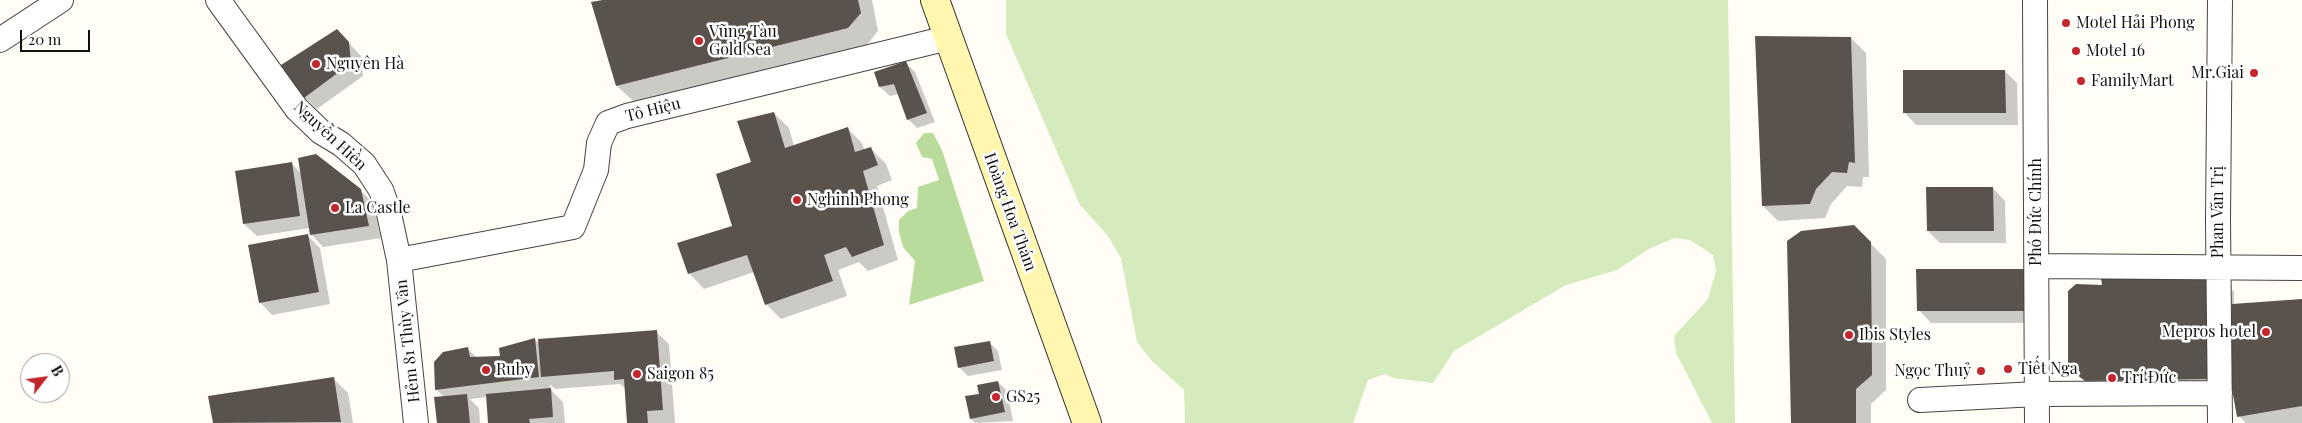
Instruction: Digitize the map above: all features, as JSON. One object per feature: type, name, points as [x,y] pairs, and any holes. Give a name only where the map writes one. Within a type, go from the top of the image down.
[{"type":"main road","name":"Hoàng Hoa Thám","points":[[935,0],[1087,423]]},
{"type":"street","points":[[0,40],[61,0]]},
{"type":"street","name":"Nguyễn Hiền","points":[[218,0],[297,109],[322,132],[342,144],[364,164],[381,190],[388,209],[399,260]]},
{"type":"street","name":"Phó Đức Chính","points":[[2035,0],[2037,423]]},
{"type":"street","name":"Phan Văn Trị","points":[[2220,0],[2218,268],[2220,423]]},
{"type":"street","name":"Tô Hiệu","points":[[399,260],[573,227],[596,170],[599,143],[608,123],[636,114],[948,38]]},
{"type":"street","name":"Hẻm 81 Thùy Vân","points":[[399,260],[416,423]]},
{"type":"street","points":[[2037,266],[2302,268]]},
{"type":"street","points":[[1920,400],[2037,394],[2220,393]]},
{"type":"green space","points":[[1006,0],[1728,0],[1735,423],[1712,423],[1676,353],[1674,336],[1708,299],[1716,271],[1713,255],[1690,240],[1675,238],[1649,249],[1617,270],[1566,285],[1454,351],[1433,383],[1393,378],[1385,374],[1368,380],[1353,423],[1185,423],[1184,390],[1151,360],[1137,342],[1121,258],[1108,236],[1080,205],[1006,34]]},
{"type":"green space","points":[[924,133],[933,133],[942,150],[984,281],[909,305],[915,261],[903,247],[899,232],[899,220],[908,211],[917,208],[918,187],[939,180],[932,159],[922,157],[916,143]]},
{"type":"building","name":"Vũng Tàu Gold Sea","points":[[603,0],[858,0],[861,13],[848,28],[616,86],[591,2]]},
{"type":"building","name":"Nguyên Hà","points":[[337,29],[349,42],[351,63],[304,98],[281,65]]},
{"type":"building","points":[[1755,36],[1851,37],[1855,163],[1849,162],[1847,173],[1832,172],[1816,189],[1810,204],[1762,206]]},
{"type":"building","points":[[906,61],[927,113],[907,120],[894,84],[879,87],[874,72]]},
{"type":"building","points":[[1903,70],[2005,70],[2006,113],[1903,113]]},
{"type":"building","name":"Nghinh Phong","points":[[774,112],[785,148],[848,127],[855,152],[871,147],[878,165],[863,171],[884,245],[852,257],[846,247],[824,255],[833,281],[765,305],[747,255],[688,274],[677,243],[732,226],[716,174],[751,162],[737,121]]},
{"type":"building","name":"La Castle","points":[[316,154],[361,189],[369,226],[310,235],[298,158]]},
{"type":"building","points":[[292,162],[300,216],[243,224],[235,171]]},
{"type":"building","points":[[1926,187],[1993,187],[1994,231],[1927,231]]},
{"type":"building","points":[[1854,225],[1871,242],[1872,375],[1856,389],[1856,423],[1791,423],[1787,241],[1801,231]]},
{"type":"building","points":[[308,234],[319,292],[259,303],[248,245]]},
{"type":"building","points":[[1916,269],[2024,269],[2025,311],[1917,311]]},
{"type":"building","points":[[2101,278],[2222,278],[2209,379],[2085,381],[2068,368],[2068,291],[2076,284],[2102,285]]},
{"type":"building","name":"Mepros hotel","points":[[2302,299],[2302,406],[2237,417],[2227,361],[2232,304]]},
{"type":"building","name":"Saigon 85","points":[[657,330],[663,410],[647,411],[648,423],[627,423],[624,379],[614,380],[614,371],[541,377],[538,339]]},
{"type":"building","name":"Ruby","points":[[535,338],[539,377],[435,390],[434,362],[443,352],[468,347],[470,357],[500,356],[499,348]]},
{"type":"building","points":[[990,341],[994,361],[958,368],[954,347]]},
{"type":"building","points":[[334,377],[341,422],[213,423],[208,396]]},
{"type":"building","points":[[998,381],[1005,412],[970,419],[965,396],[979,394],[977,385]]},
{"type":"building","points":[[551,388],[553,417],[529,419],[530,423],[488,423],[486,394]]},
{"type":"building","points":[[467,394],[470,423],[437,423],[434,397]]},
{"type":"place","name":"Motel Hải Phong","points":[[2066,23]]},
{"type":"place","name":"Vũng Tàu Gold Sea","points":[[699,41]]},
{"type":"place","name":"Motel 16","points":[[2076,51]]},
{"type":"place","name":"Nguyên Hà","points":[[316,64]]},
{"type":"place","name":"Mr.Giai","points":[[2254,73]]},
{"type":"place","name":"FamilyMart","points":[[2081,81]]},
{"type":"place","name":"Nghinh Phong","points":[[797,200]]},
{"type":"place","name":"La Castle","points":[[335,208]]},
{"type":"place","name":"Mepros hotel","points":[[2266,332]]},
{"type":"place","name":"Ibis Styles","points":[[1849,335]]},
{"type":"place","name":"Tiết Nga","points":[[2008,369]]},
{"type":"place","name":"Ruby","points":[[486,370]]},
{"type":"place","name":"Ngọc Thuỷ","points":[[1981,371]]},
{"type":"place","name":"Saigon 85","points":[[637,374]]},
{"type":"place","name":"Trí Đức","points":[[2112,378]]},
{"type":"place","name":"GS25","points":[[996,397]]}]
